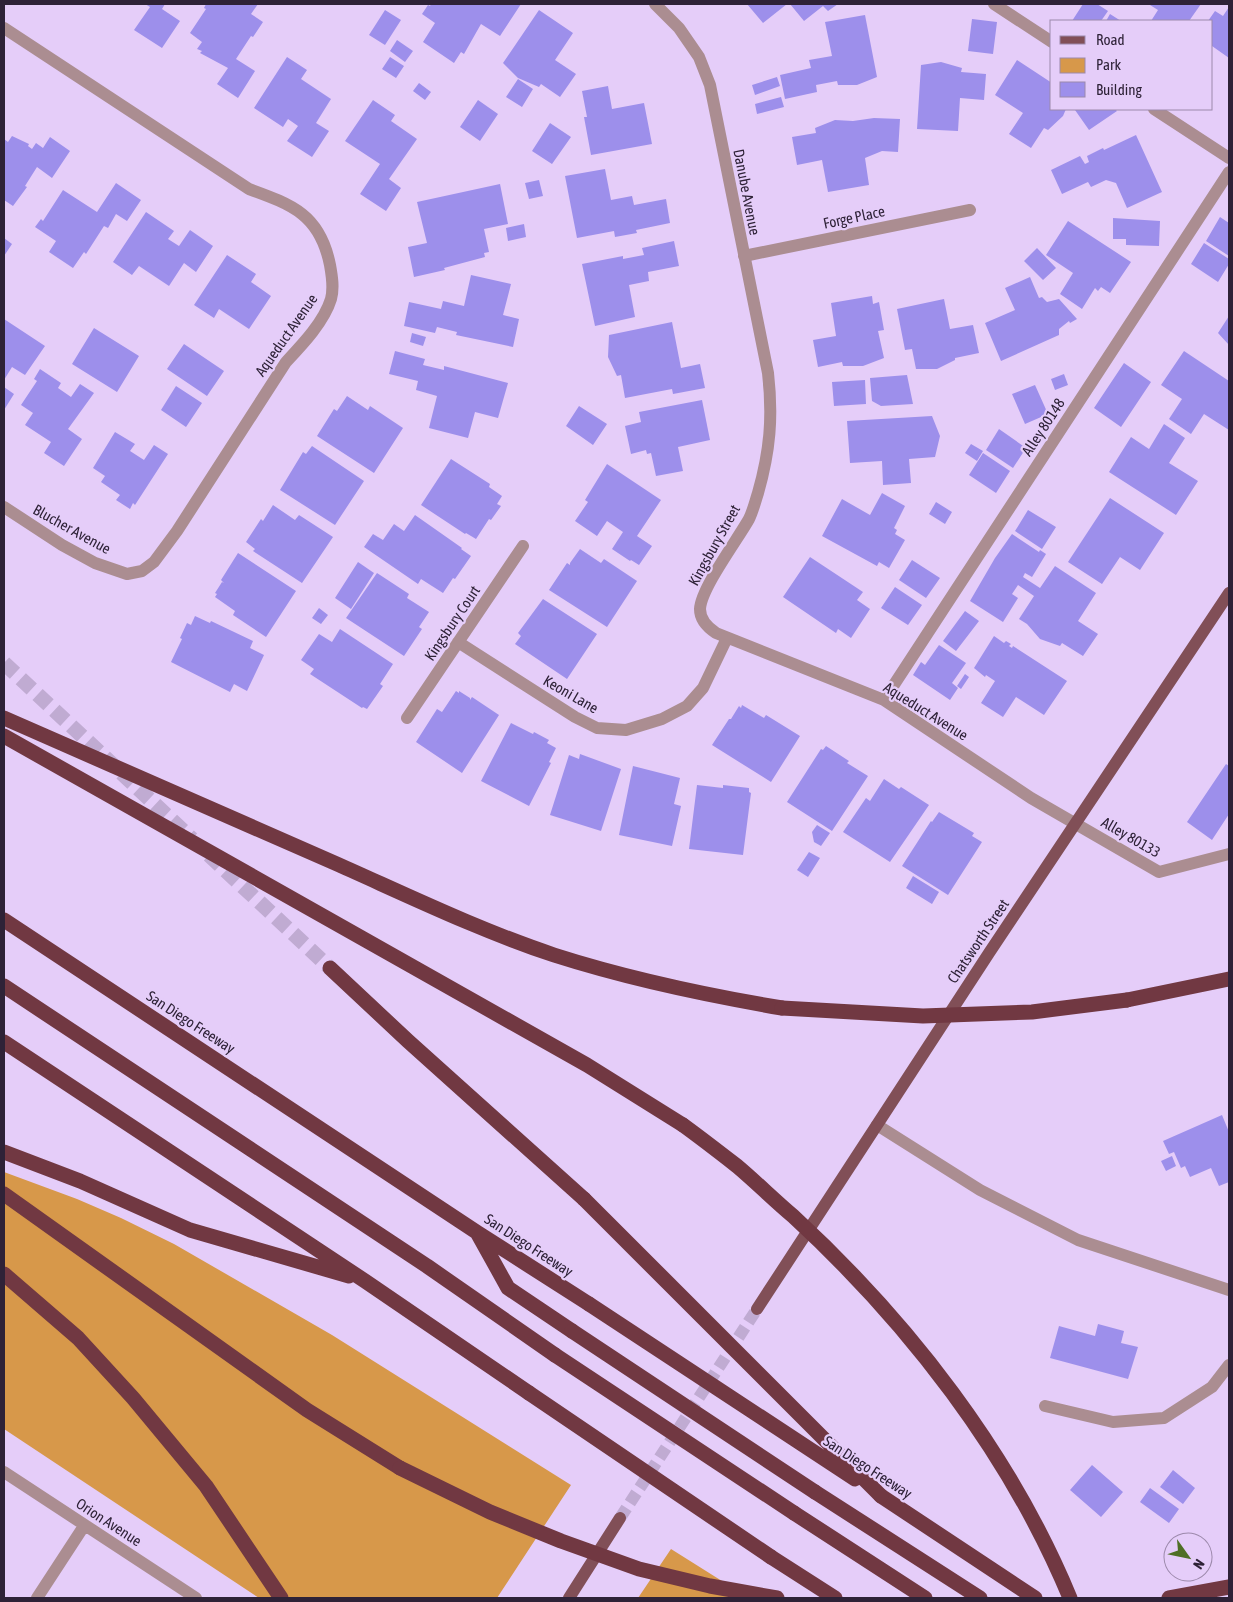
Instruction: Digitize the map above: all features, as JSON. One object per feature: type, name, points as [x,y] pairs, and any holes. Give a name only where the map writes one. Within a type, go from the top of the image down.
[{"type":"highway","points":[[4,718],[462,921],[553,954],[633,978],[714,996],[782,1008],[924,1016],[1032,1012],[1127,1000],[1229,979]]},
{"type":"highway","points":[[4,736],[588,1065],[683,1125],[738,1167],[819,1241],[860,1282],[908,1337],[946,1385],[992,1451],[1060,1572],[1070,1598]]},
{"type":"highway","name":"San Diego Freeway","points":[[4,920],[1035,1598]]},
{"type":"highway","points":[[330,968],[408,1041],[584,1199],[881,1496]]},
{"type":"highway","points":[[4,986],[419,1261],[554,1355],[925,1598]]},
{"type":"highway","points":[[4,1042],[365,1281],[771,1557],[835,1598]]},
{"type":"highway","points":[[4,1152],[80,1182],[190,1230],[365,1281]]},
{"type":"highway","points":[[4,1194],[307,1410],[400,1468],[490,1512],[560,1541],[639,1569],[710,1586],[777,1598]]},
{"type":"highway","points":[[478,1233],[508,1288],[815,1492],[980,1598]]},
{"type":"highway","points":[[4,1274],[78,1338],[133,1398],[206,1486],[281,1598]]},
{"type":"highway","points":[[1169,1598],[1229,1587]]},
{"type":"main road","name":"Chatsworth Street","points":[[756,1309],[1229,593]]},
{"type":"main road","points":[[569,1598],[620,1518]]},
{"type":"street","name":"Danube Avenue","points":[[655,4],[679,28],[699,57],[710,85],[768,374],[771,402]]},
{"type":"street","points":[[994,4],[1050,41]]},
{"type":"street","name":"Aqueduct Avenue","points":[[4,28],[249,189],[277,199],[303,213],[319,231],[328,253],[333,280],[331,299],[323,315],[306,340],[286,362],[177,532],[154,562],[142,572],[127,574]]},
{"type":"street","points":[[1156,110],[1229,158]]},
{"type":"street","name":"Alley 80148","points":[[884,700],[1229,172]]},
{"type":"street","name":"Forge Place","points":[[744,256],[970,210]]},
{"type":"street","name":"Kingsbury Street","points":[[701,614],[701,603],[706,592],[750,517],[770,445],[771,402]]},
{"type":"street","name":"Blucher Avenue","points":[[4,507],[62,545],[95,563],[127,574]]},
{"type":"street","name":"Kingsbury Court","points":[[407,718],[523,546]]},
{"type":"street","name":"Aqueduct Avenue","points":[[701,614],[703,621],[711,630],[727,638],[884,700],[1014,787],[1075,825]]},
{"type":"street","name":"Keoni Lane","points":[[458,642],[575,717],[597,728],[626,730],[662,719],[687,706],[703,688],[727,638]]},
{"type":"street","name":"Alley 80133","points":[[1075,825],[1123,850],[1159,872],[1229,854]]},
{"type":"street","points":[[877,1125],[980,1190],[1078,1240],[1229,1290]]},
{"type":"street","points":[[1045,1406],[1112,1422],[1164,1418],[1212,1387],[1229,1365]]},
{"type":"street","name":"Orion Avenue","points":[[4,1472],[196,1598]]},
{"type":"street","points":[[36,1598],[84,1526]]},
{"type":"green space","points":[[4,1172],[77,1199],[174,1244],[332,1335],[571,1485],[497,1598],[259,1598],[4,1429]]},
{"type":"green space","points":[[671,1549],[749,1598],[638,1598]]},
{"type":"building","points":[[145,4],[165,4],[162,9],[180,21],[162,48],[134,30],[150,7]]},
{"type":"building","points":[[206,4],[258,4],[251,14],[263,22],[236,59],[255,71],[238,98],[217,84],[228,68],[200,53],[202,51],[197,49],[202,42],[190,33],[206,9],[204,8]]},
{"type":"building","points":[[431,4],[521,4],[500,36],[481,24],[464,54],[461,52],[454,63],[423,42],[435,23],[422,14],[428,5],[430,6]]},
{"type":"building","points":[[747,4],[787,4],[763,23]]},
{"type":"building","points":[[790,4],[838,4],[828,11],[823,6],[804,21]]},
{"type":"building","points":[[1083,4],[1097,4],[1108,11],[1102,20],[1073,20]]},
{"type":"building","points":[[1201,4],[1190,20],[1152,20],[1158,10],[1150,5]]},
{"type":"building","points":[[1229,7],[1229,58],[1213,47],[1213,20],[1209,20],[1215,11],[1223,16]]},
{"type":"building","points":[[385,10],[401,20],[385,45],[369,35]]},
{"type":"building","points":[[539,10],[573,33],[555,60],[576,74],[560,97],[541,84],[539,87],[518,78],[503,63]]},
{"type":"building","points":[[1110,14],[1119,20],[1107,20]]},
{"type":"building","points":[[865,15],[877,77],[857,85],[838,85],[837,81],[816,85],[817,92],[785,99],[780,75],[811,68],[809,60],[832,56],[825,22]]},
{"type":"building","points":[[972,19],[997,22],[993,54],[968,51]]},
{"type":"building","points":[[397,40],[413,51],[405,62],[390,51]]},
{"type":"building","points":[[287,57],[307,70],[301,79],[331,99],[316,123],[329,131],[312,157],[287,141],[298,126],[288,119],[283,127],[254,108]]},
{"type":"building","points":[[390,57],[404,66],[396,78],[382,69]]},
{"type":"building","points":[[1017,60],[1050,82],[1050,110],[1066,110],[1063,116],[1048,130],[1044,128],[1031,148],[1009,134],[1023,113],[995,95]]},
{"type":"building","points":[[941,62],[962,68],[961,72],[986,74],[984,100],[960,98],[958,131],[917,129],[921,65]]},
{"type":"building","points":[[777,77],[780,86],[755,95],[752,85]]},
{"type":"building","points":[[518,79],[533,89],[522,107],[506,97]]},
{"type":"building","points":[[419,83],[431,92],[425,100],[413,91]]},
{"type":"building","points":[[608,86],[612,109],[644,103],[652,144],[591,155],[584,117],[587,117],[582,91]]},
{"type":"building","points":[[781,97],[784,107],[757,114],[755,104]]},
{"type":"building","points":[[373,100],[395,115],[391,121],[417,139],[389,179],[401,188],[386,211],[360,194],[380,164],[345,141]]},
{"type":"building","points":[[478,100],[498,114],[480,141],[460,127]]},
{"type":"building","points":[[1075,110],[1117,111],[1089,130]]},
{"type":"building","points":[[874,118],[900,119],[898,152],[882,151],[865,158],[869,185],[828,192],[822,160],[797,165],[792,137],[816,133],[815,128],[835,120],[853,121]]},
{"type":"building","points":[[550,123],[571,137],[552,164],[532,151]]},
{"type":"building","points":[[1136,135],[1162,192],[1127,208],[1116,183],[1106,180],[1091,187],[1088,182],[1062,194],[1051,170],[1080,156],[1085,164],[1089,162],[1087,156]]},
{"type":"building","points":[[12,136],[29,144],[28,146],[32,149],[36,143],[43,148],[50,137],[70,151],[52,178],[37,167],[25,186],[27,187],[13,206],[4,200],[4,139],[8,142]]},
{"type":"building","points":[[605,169],[611,200],[632,196],[634,205],[666,199],[670,223],[636,230],[637,233],[615,237],[614,231],[577,238],[565,176]]},
{"type":"building","points":[[539,180],[543,196],[529,199],[525,183]]},
{"type":"building","points":[[116,183],[141,200],[127,221],[116,214],[108,228],[104,226],[86,254],[84,252],[73,268],[49,252],[56,241],[35,227],[41,219],[43,221],[63,190],[97,212]]},
{"type":"building","points":[[500,184],[508,224],[484,229],[489,252],[484,253],[485,257],[444,268],[445,270],[414,277],[408,247],[427,243],[417,202]]},
{"type":"building","points":[[146,212],[174,231],[168,239],[179,246],[190,230],[213,246],[196,272],[184,263],[169,286],[139,266],[132,275],[113,262]]},
{"type":"building","points":[[1220,217],[1229,223],[1229,256],[1206,241]]},
{"type":"building","points":[[1113,218],[1160,221],[1159,246],[1126,245],[1126,239],[1113,239]]},
{"type":"building","points":[[1068,221],[1131,262],[1110,293],[1101,287],[1098,291],[1095,288],[1082,309],[1060,294],[1073,273],[1046,255]]},
{"type":"building","points":[[524,224],[526,237],[508,241],[506,228]]},
{"type":"building","points":[[4,238],[12,244],[4,256]]},
{"type":"building","points":[[674,241],[679,266],[648,272],[649,281],[629,285],[635,317],[595,326],[582,264],[623,256],[623,259],[644,255],[642,248]]},
{"type":"building","points":[[1204,243],[1229,259],[1229,264],[1218,282],[1191,264]]},
{"type":"building","points":[[1037,248],[1056,268],[1043,280],[1024,261]]},
{"type":"building","points":[[227,255],[256,274],[251,282],[271,296],[249,329],[219,309],[214,318],[194,305]]},
{"type":"building","points":[[471,275],[511,284],[503,315],[519,319],[513,347],[456,335],[457,332],[437,327],[435,333],[404,326],[409,302],[441,309],[443,301],[464,306]]},
{"type":"building","points":[[1030,277],[1039,298],[1042,297],[1047,302],[1059,299],[1077,319],[1070,323],[1069,321],[1059,329],[1059,335],[1001,361],[985,323],[1015,310],[1005,288]]},
{"type":"building","points":[[872,296],[873,304],[879,302],[884,330],[878,331],[884,358],[863,366],[843,366],[842,362],[818,367],[813,340],[836,336],[831,303]]},
{"type":"building","points":[[944,299],[950,329],[973,325],[979,353],[955,358],[955,360],[937,369],[916,369],[912,349],[905,350],[897,309]]},
{"type":"building","points":[[1229,316],[1229,345],[1218,333]]},
{"type":"building","points":[[4,319],[45,346],[25,375],[12,367],[4,380]]},
{"type":"building","points":[[672,322],[681,368],[700,364],[705,388],[673,394],[672,389],[625,398],[621,375],[617,376],[608,357],[609,335]]},
{"type":"building","points":[[94,328],[139,356],[117,392],[72,364]]},
{"type":"building","points":[[412,333],[426,337],[423,346],[410,342]]},
{"type":"building","points":[[184,344],[224,371],[207,396],[167,369]]},
{"type":"building","points":[[395,351],[425,359],[423,365],[444,370],[444,366],[508,383],[498,418],[475,412],[468,438],[429,428],[437,396],[416,390],[418,381],[389,374]]},
{"type":"building","points":[[1184,351],[1229,381],[1229,430],[1204,414],[1191,434],[1169,419],[1182,399],[1161,385]]},
{"type":"building","points":[[1124,363],[1151,382],[1121,427],[1094,408]]},
{"type":"building","points":[[40,369],[61,383],[58,388],[71,397],[80,384],[94,393],[68,429],[82,439],[64,466],[44,453],[51,442],[25,425],[33,413],[21,405],[37,381],[34,379]]},
{"type":"building","points":[[1064,374],[1068,385],[1055,390],[1051,379]]},
{"type":"building","points":[[907,375],[913,404],[881,406],[872,401],[870,378]]},
{"type":"building","points":[[865,380],[866,404],[834,406],[832,382]]},
{"type":"building","points":[[1035,385],[1048,414],[1025,424],[1012,394]]},
{"type":"building","points":[[176,386],[202,403],[186,427],[161,410]]},
{"type":"building","points":[[4,387],[14,394],[4,410]]},
{"type":"building","points":[[347,396],[368,410],[370,406],[403,428],[374,473],[317,436],[334,409],[337,411]]},
{"type":"building","points":[[702,400],[710,440],[678,447],[683,471],[656,476],[651,453],[647,454],[646,450],[631,454],[625,426],[641,422],[639,412]]},
{"type":"building","points":[[579,406],[607,424],[593,445],[566,426]]},
{"type":"building","points":[[932,416],[940,436],[935,457],[909,459],[911,483],[883,485],[882,461],[850,463],[847,421]]},
{"type":"building","points":[[1164,424],[1185,438],[1169,463],[1198,481],[1176,515],[1109,472],[1131,437],[1149,449]]},
{"type":"building","points":[[999,429],[1026,448],[1013,468],[986,450]]},
{"type":"building","points":[[115,432],[135,444],[130,451],[144,460],[154,445],[168,454],[135,505],[133,503],[130,509],[116,500],[120,495],[101,482],[105,476],[93,468]]},
{"type":"building","points":[[971,444],[983,451],[977,461],[965,453]]},
{"type":"building","points":[[312,446],[364,481],[335,525],[280,490],[303,452],[306,454]]},
{"type":"building","points":[[983,453],[1010,471],[996,493],[969,475]]},
{"type":"building","points":[[451,459],[490,484],[489,487],[502,496],[497,504],[501,506],[491,520],[489,519],[476,539],[465,534],[421,505]]},
{"type":"building","points":[[607,464],[661,500],[637,536],[652,546],[639,565],[612,549],[623,532],[607,521],[597,536],[575,521],[588,502],[585,500]]},
{"type":"building","points":[[882,493],[905,506],[894,528],[897,530],[895,534],[905,540],[889,568],[879,562],[877,566],[822,536],[842,499],[870,515]]},
{"type":"building","points":[[1110,498],[1164,533],[1140,570],[1120,557],[1102,584],[1068,562]]},
{"type":"building","points":[[936,502],[952,512],[945,524],[929,514]]},
{"type":"building","points":[[273,505],[295,520],[299,515],[333,537],[302,583],[253,551],[255,549],[246,542]]},
{"type":"building","points":[[1028,510],[1056,527],[1042,549],[1015,531]]},
{"type":"building","points":[[415,515],[471,556],[443,593],[421,579],[418,584],[364,547],[373,534],[383,540],[394,524],[404,531]]},
{"type":"building","points":[[1012,534],[1039,552],[1040,550],[1046,554],[1032,577],[1025,573],[1023,577],[1040,588],[1055,566],[1096,593],[1078,621],[1098,634],[1083,656],[1062,643],[1060,646],[1040,639],[1027,624],[1019,619],[1034,596],[1018,585],[1012,594],[1018,598],[1003,622],[970,601],[995,558]]},
{"type":"building","points":[[580,549],[601,563],[604,559],[637,581],[607,627],[549,590],[567,563],[570,565]]},
{"type":"building","points":[[238,553],[296,591],[266,637],[233,615],[235,611],[215,597],[217,594],[215,593],[222,582],[224,583],[221,580]]},
{"type":"building","points":[[810,557],[863,592],[857,600],[870,609],[851,638],[838,629],[836,633],[783,597]]},
{"type":"building","points":[[912,560],[940,578],[926,598],[899,580]]},
{"type":"building","points":[[358,562],[374,573],[351,609],[335,598]]},
{"type":"building","points":[[377,573],[409,594],[407,598],[429,612],[419,627],[422,629],[404,656],[346,618]]},
{"type":"building","points":[[895,587],[922,605],[908,625],[881,608]]},
{"type":"building","points":[[543,599],[597,634],[567,679],[515,644],[521,636],[518,633]]},
{"type":"building","points":[[319,608],[328,615],[321,624],[312,618]]},
{"type":"building","points":[[965,611],[979,621],[956,651],[943,641]]},
{"type":"building","points":[[195,616],[210,623],[211,621],[253,641],[250,648],[264,655],[247,691],[234,684],[230,692],[171,662],[187,623],[191,625]]},
{"type":"building","points":[[340,629],[393,664],[380,684],[383,686],[367,709],[362,708],[310,674],[314,669],[301,660],[319,634],[332,642]]},
{"type":"building","points":[[994,636],[1004,643],[1006,641],[1011,644],[1009,646],[1012,648],[1013,646],[1067,681],[1044,715],[1016,697],[1003,717],[981,703],[995,681],[986,675],[985,677],[974,668]]},
{"type":"building","points":[[939,645],[966,663],[952,683],[958,688],[950,700],[913,675],[921,662],[925,665]]},
{"type":"building","points":[[965,674],[969,677],[961,689],[957,686]]},
{"type":"building","points":[[456,691],[470,698],[470,700],[472,697],[499,715],[462,773],[416,742],[437,709],[442,712]]},
{"type":"building","points":[[742,705],[764,718],[766,715],[800,736],[771,782],[712,745],[729,719],[731,719],[739,706],[741,708]]},
{"type":"building","points":[[511,723],[549,740],[547,743],[556,748],[549,762],[551,763],[529,806],[481,781]]},
{"type":"building","points":[[826,746],[849,761],[847,763],[868,776],[832,831],[787,802],[821,749],[823,750]]},
{"type":"building","points":[[580,754],[621,769],[601,831],[550,815],[569,755],[579,759]]},
{"type":"building","points":[[1226,764],[1229,766],[1229,814],[1212,840],[1187,822]]},
{"type":"building","points":[[633,766],[680,778],[674,804],[681,806],[672,846],[619,835]]},
{"type":"building","points":[[884,779],[899,789],[901,787],[929,805],[890,862],[843,832],[866,798],[870,801]]},
{"type":"building","points":[[697,785],[749,788],[751,793],[743,855],[689,849]]},
{"type":"building","points":[[939,812],[974,833],[972,836],[982,842],[948,895],[902,866],[931,821]]},
{"type":"building","points":[[817,825],[830,833],[821,846],[814,842],[812,832]]},
{"type":"building","points":[[809,852],[820,858],[808,877],[797,870]]},
{"type":"building","points":[[913,876],[939,892],[932,904],[906,888]]},
{"type":"building","points":[[1222,1115],[1229,1132],[1229,1182],[1219,1186],[1211,1168],[1190,1177],[1185,1166],[1181,1168],[1174,1152],[1169,1154],[1163,1141]]},
{"type":"building","points":[[1172,1156],[1176,1166],[1166,1171],[1161,1161]]},
{"type":"building","points":[[1098,1324],[1124,1331],[1121,1343],[1138,1347],[1128,1379],[1050,1358],[1059,1326],[1095,1336]]},
{"type":"building","points":[[1092,1465],[1123,1492],[1101,1517],[1070,1490]]},
{"type":"building","points":[[1173,1470],[1195,1488],[1183,1504],[1160,1487]]},
{"type":"building","points":[[1150,1488],[1179,1509],[1169,1523],[1140,1502]]},
{"type":"tunnel","points":[[4,663],[192,839]]},
{"type":"tunnel","points":[[209,855],[330,968]]},
{"type":"tunnel","points":[[620,1518],[757,1309]]}]
